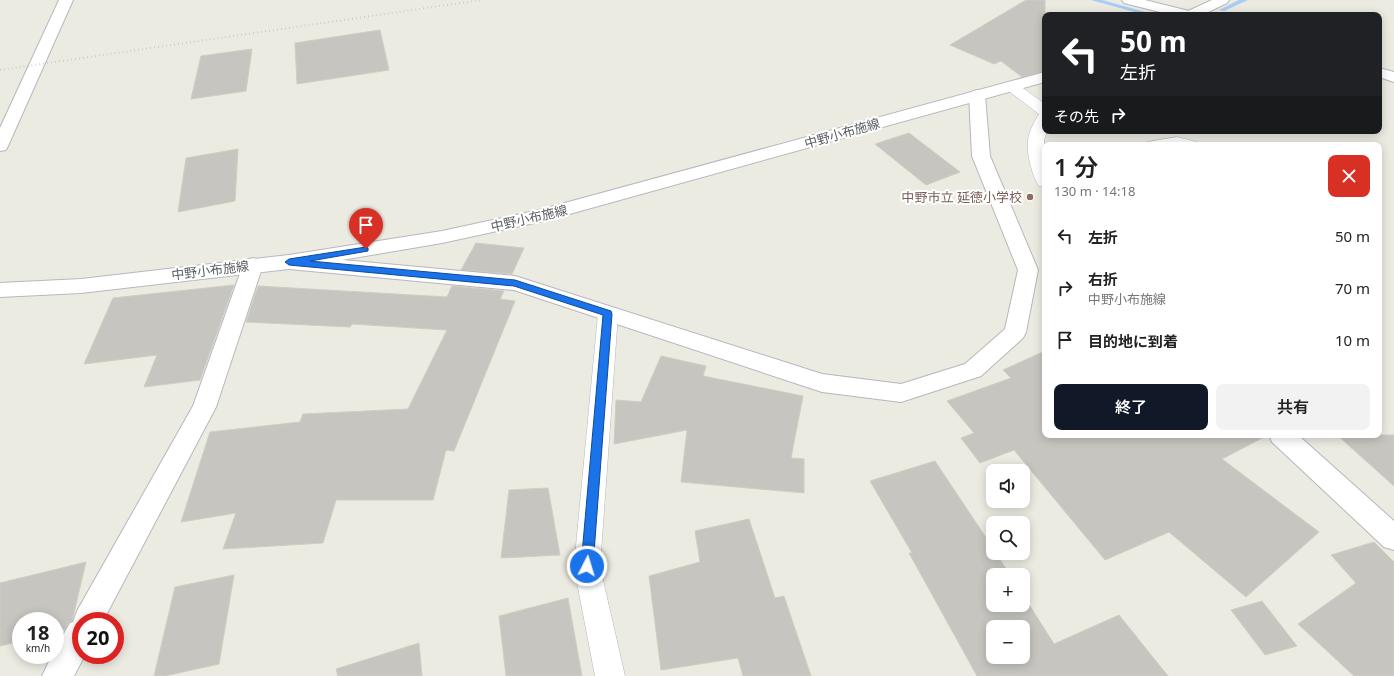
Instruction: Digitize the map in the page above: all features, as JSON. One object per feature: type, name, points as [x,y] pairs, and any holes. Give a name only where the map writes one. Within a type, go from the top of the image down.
[{"type":"street","points":[[0,146],[66,0]]},
{"type":"street","points":[[1129,0],[1178,12]]},
{"type":"street","points":[[1196,12],[1222,0]]},
{"type":"street","points":[[1382,73],[1394,77]]},
{"type":"street","name":"中野小布施線","points":[[0,290],[81,286],[289,262],[442,237],[541,216],[1042,78]]},
{"type":"street","points":[[289,262],[515,283],[822,383],[901,393],[973,370],[1015,332],[1037,276],[981,156],[977,95]]},
{"type":"street","points":[[93,612],[204,407],[253,265]]},
{"type":"street","points":[[1284,438],[1394,538]]},
{"type":"street","points":[[57,676],[72,649]]},
{"type":"lane","points":[[1011,86],[1042,110]]},
{"type":"lane","points":[[1042,125],[1036,140],[1042,161]]},
{"type":"lane","points":[[608,314],[587,566],[610,676]]},
{"type":"building","points":[[1026,0],[1045,0],[1045,12],[1042,12],[1042,72],[1022,77],[1001,61],[994,64],[950,45]]},
{"type":"building","points":[[380,30],[389,70],[297,84],[295,43]]},
{"type":"building","points":[[252,49],[246,91],[191,99],[201,56]]},
{"type":"building","points":[[909,133],[960,172],[926,185],[875,144]]},
{"type":"building","points":[[238,149],[235,201],[178,212],[186,158]]},
{"type":"building","points":[[476,243],[524,248],[512,274],[461,270]]},
{"type":"building","points":[[234,285],[200,380],[144,387],[157,355],[84,364],[113,298]]},
{"type":"building","points":[[258,286],[447,297],[452,286],[504,291],[500,299],[515,301],[454,451],[446,450],[433,500],[336,500],[323,543],[223,549],[236,513],[181,522],[210,432],[300,422],[303,414],[408,409],[447,330],[352,324],[350,327],[246,322]]},
{"type":"building","points":[[1042,352],[1042,438],[1262,438],[1222,459],[1319,532],[1246,597],[1169,532],[1105,560],[1030,469],[1030,464],[1026,464],[1014,450],[980,463],[961,438],[974,433],[947,401],[1011,378],[1003,370]]},
{"type":"building","points":[[661,356],[706,366],[703,376],[803,396],[791,458],[804,459],[804,493],[681,482],[687,430],[614,444],[616,400],[641,402]]},
{"type":"building","points":[[1382,435],[1394,435],[1394,486],[1340,438],[1382,438]]},
{"type":"building","points":[[935,461],[986,538],[986,560],[1000,560],[1006,568],[986,568],[986,612],[1030,612],[1030,606],[1054,644],[1119,615],[1168,676],[977,676],[909,553],[912,553],[870,481]]},
{"type":"building","points":[[548,488],[560,555],[501,558],[509,490]]},
{"type":"building","points":[[749,519],[775,598],[784,596],[811,676],[743,676],[738,658],[661,670],[649,576],[700,562],[695,531]]},
{"type":"building","points":[[1374,542],[1394,562],[1394,676],[1354,676],[1298,624],[1356,583],[1331,555]]},
{"type":"building","points":[[86,562],[74,612],[72,612],[72,621],[69,622],[65,629],[64,612],[12,612],[12,643],[0,646],[0,583]]},
{"type":"building","points":[[234,575],[219,664],[165,676],[154,676],[175,587]]},
{"type":"building","points":[[568,598],[582,676],[506,676],[499,616]]},
{"type":"building","points":[[1262,601],[1297,646],[1265,655],[1231,610]]},
{"type":"building","points":[[419,643],[422,676],[338,676],[336,669]]},
{"type":"waterway","points":[[1094,0],[1141,12]]},
{"type":"waterway","points":[[1222,10],[1245,0]]},
{"type":"railway","points":[[0,70],[481,0]]},
{"type":"place","name":"中野市立 延徳小学校","points":[[1030,197]]},
{"type":"route","points":[[366,249],[289,262],[515,283],[608,314],[587,566]]}]
